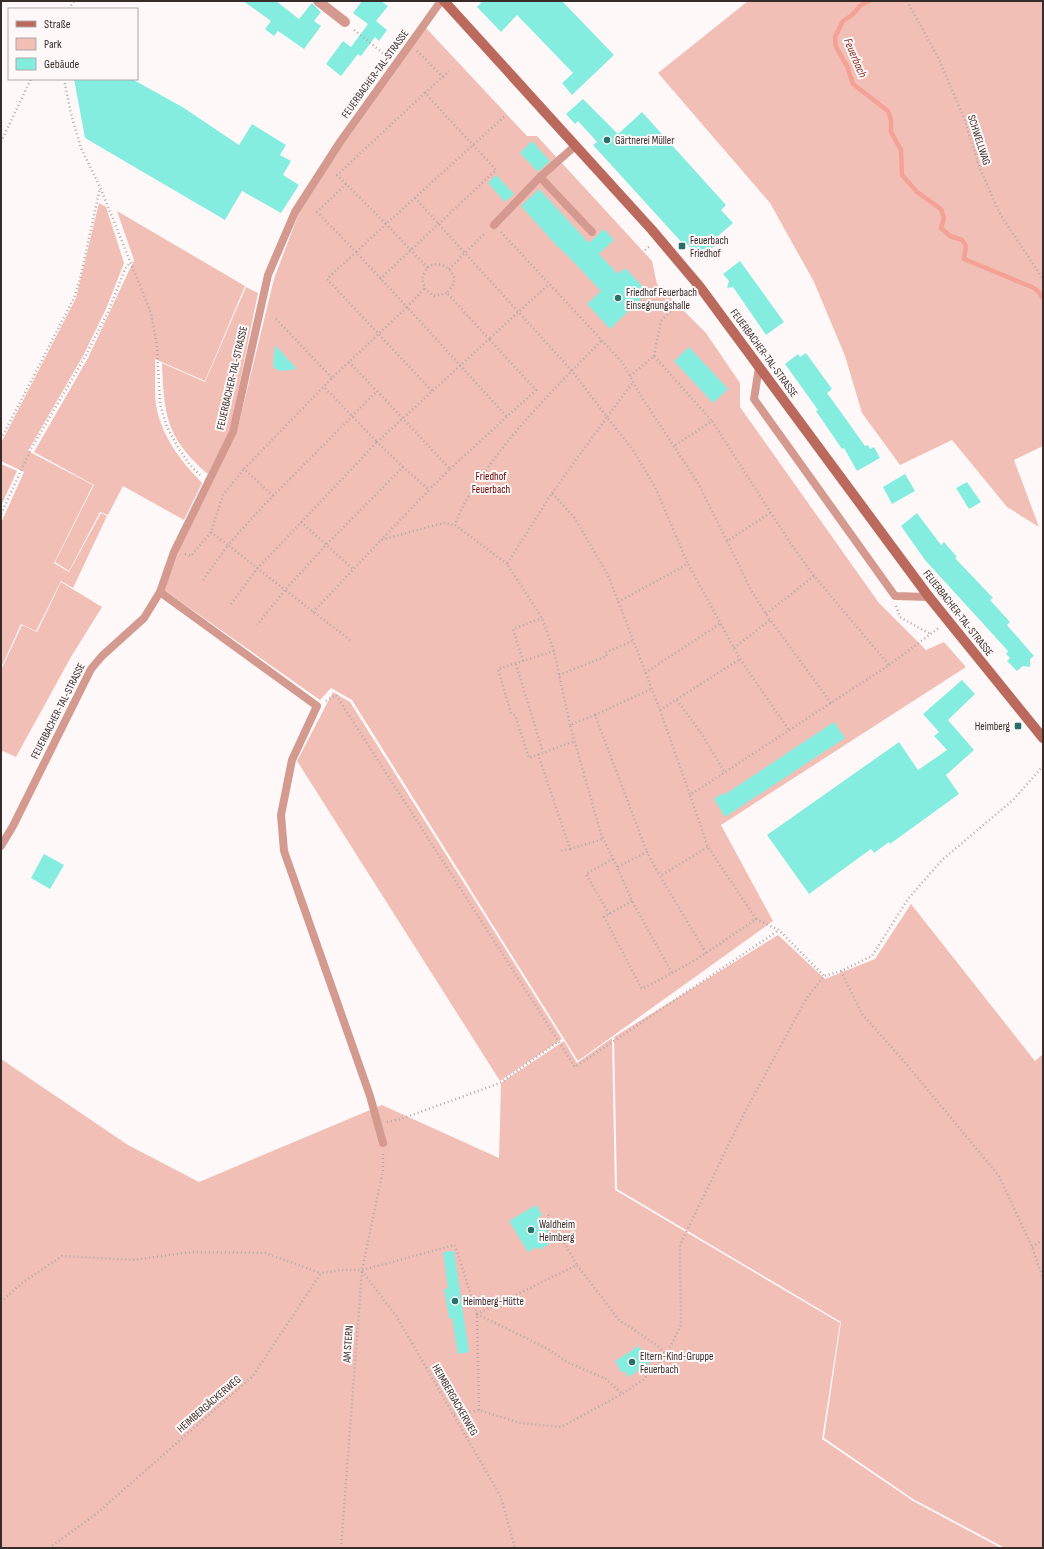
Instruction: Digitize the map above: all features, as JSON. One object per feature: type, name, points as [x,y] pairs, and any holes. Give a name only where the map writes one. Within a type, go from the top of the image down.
[{"type":"main road","name":"FEUERBACHER-TAL-STRASSE","points":[[442,1],[576,146],[700,287],[929,597],[1043,738]]},
{"type":"street","points":[[318,1],[345,22]]},
{"type":"lane","name":"FEUERBACHER-TAL-STRASSE","points":[[1,846],[13,826],[91,670],[102,656],[144,618],[160,592],[174,552],[233,432],[268,275],[295,212],[340,142],[442,1]]},
{"type":"lane","points":[[494,225],[540,177],[576,146]]},
{"type":"lane","points":[[540,177],[592,232]]},
{"type":"lane","points":[[759,366],[754,398],[895,596],[929,597]]},
{"type":"lane","points":[[160,592],[317,706],[292,760],[281,815],[284,850],[370,1096],[383,1143]]},
{"type":"path","name":"SCHWELLWAG","points":[[907,1],[938,57],[964,118],[979,166],[1000,214],[1043,279]]},
{"type":"path","points":[[345,22],[397,64]]},
{"type":"path","points":[[423,57],[442,77]]},
{"type":"path","points":[[428,268],[337,175],[449,71]]},
{"type":"path","points":[[1,142],[31,80]]},
{"type":"path","points":[[64,80],[71,114],[81,148],[100,187],[151,313],[157,346],[160,404],[167,427],[190,465],[208,482]]},
{"type":"path","points":[[380,279],[496,170],[425,93]]},
{"type":"path","points":[[432,391],[327,279],[505,116]]},
{"type":"path","points":[[346,184],[317,212],[407,307],[507,417]]},
{"type":"path","points":[[1,439],[74,298],[80,279],[100,187]]},
{"type":"path","points":[[415,198],[466,252],[572,371],[633,450],[655,487],[688,564],[740,659],[789,730]]},
{"type":"path","points":[[449,269],[494,225],[622,362],[633,382],[698,484],[751,590],[770,620],[831,703]]},
{"type":"path","points":[[1,514],[31,449],[85,357],[109,310],[125,269],[130,263]]},
{"type":"path","points":[[436,264],[449,269],[453,275],[454,283],[447,293],[434,296],[425,289],[422,280],[428,268],[436,264]]},
{"type":"path","points":[[231,604],[257,569],[377,442],[549,284]]},
{"type":"path","points":[[174,552],[191,556],[211,532],[223,495],[244,469],[332,378],[425,289]]},
{"type":"path","points":[[313,612],[450,469],[536,390],[447,293]]},
{"type":"path","points":[[630,376],[654,356],[661,321],[681,300]]},
{"type":"path","points":[[276,319],[332,378]]},
{"type":"path","points":[[455,525],[460,511],[470,494],[517,429],[601,341]]},
{"type":"path","points":[[654,356],[712,421],[770,513],[814,576],[889,665]]},
{"type":"path","points":[[349,362],[450,469]]},
{"type":"path","points":[[507,564],[552,493],[633,382]]},
{"type":"path","points":[[324,387],[377,442],[429,490]]},
{"type":"path","points":[[203,580],[228,545],[273,496],[377,390]]},
{"type":"path","points":[[674,446],[712,421]]},
{"type":"path","points":[[257,625],[285,590],[326,545],[403,467]]},
{"type":"path","points":[[244,469],[273,496]]},
{"type":"path","points":[[552,493],[574,517],[608,575],[632,641],[660,710],[708,847],[756,919],[779,930],[824,976]]},
{"type":"path","points":[[727,541],[770,513]]},
{"type":"path","points":[[301,522],[353,569]]},
{"type":"path","points":[[381,540],[443,523],[455,525],[507,564],[542,618],[554,651],[570,725],[603,839],[632,901],[672,973]]},
{"type":"path","points":[[211,532],[350,640]]},
{"type":"path","points":[[618,602],[688,564]]},
{"type":"path","points":[[766,614],[814,576]]},
{"type":"path","points":[[895,596],[897,611],[900,617],[930,634]]},
{"type":"path","points":[[523,661],[513,629],[542,618]]},
{"type":"path","points":[[734,648],[770,620]]},
{"type":"path","points":[[690,795],[889,665],[948,621]]},
{"type":"path","points":[[645,673],[720,623]]},
{"type":"path","points":[[559,675],[607,656],[605,653],[632,641]]},
{"type":"path","points":[[554,651],[498,669],[511,713],[515,715],[529,758],[575,741]]},
{"type":"path","points":[[660,710],[740,659]]},
{"type":"path","points":[[516,664],[544,752]]},
{"type":"path","points":[[570,725],[651,689]]},
{"type":"path","points":[[317,706],[336,695],[575,1067],[779,930]]},
{"type":"path","points":[[677,700],[701,733],[725,773]]},
{"type":"path","points":[[595,715],[647,852],[706,953]]},
{"type":"path","points":[[538,754],[570,849]]},
{"type":"path","points":[[454,1415],[479,1410],[520,1423],[561,1427],[622,1394],[643,1380],[666,1355],[681,1326],[680,1245],[738,1125],[806,999],[824,976],[841,972],[872,956],[908,899],[942,860],[1013,800],[1043,766]]},
{"type":"path","points":[[559,851],[603,839]]},
{"type":"path","points":[[660,876],[708,847]]},
{"type":"path","points":[[617,867],[647,852]]},
{"type":"path","points":[[609,914],[586,874],[613,859]]},
{"type":"path","points":[[632,901],[604,917],[642,989],[706,953],[756,919]]},
{"type":"path","points":[[841,972],[862,1014],[999,1176],[1032,1247],[1043,1279]]},
{"type":"path","points":[[378,1124],[401,1119],[500,1083],[559,1041]]},
{"type":"path","name":"AM STERN","points":[[341,1548],[362,1270],[383,1170],[383,1143]]},
{"type":"path","points":[[548,1215],[577,1265],[619,1320],[658,1346],[666,1355]]},
{"type":"path","points":[[1032,1247],[1043,1240]]},
{"type":"path","points":[[1,1302],[22,1283],[62,1256],[134,1260],[192,1252],[265,1253],[321,1273],[341,1270],[362,1270],[455,1246],[477,1314],[479,1410]]},
{"type":"path","points":[[477,1314],[577,1265]]},
{"type":"path","name":"HEIMBERGACKERWEG","points":[[362,1270],[397,1318],[501,1497],[515,1548]]},
{"type":"path","name":"HEIMBERGÄCKERWEG","points":[[49,1548],[96,1514],[254,1376],[321,1273]]},
{"type":"path","points":[[477,1314],[548,1349],[569,1363],[606,1379],[622,1394]]},
{"type":"green space","points":[[748,1],[1043,1],[1043,446],[1014,460],[1039,527],[1007,507],[952,440],[900,465],[862,413],[845,356],[814,282],[770,203],[658,73]]},
{"type":"green space","name":"Friedhof Feuerbach","points":[[426,28],[527,136],[537,136],[652,261],[657,284],[706,333],[740,383],[740,407],[879,603],[926,650],[944,642],[966,667],[721,825],[773,921],[578,1061],[352,700],[331,688],[320,700],[164,590],[180,548],[236,435],[274,279],[306,194]]},
{"type":"green space","points":[[99,203],[106,207],[124,263],[106,309],[83,356],[28,451],[93,485],[54,563],[69,572],[101,513],[107,516],[73,588],[61,581],[36,631],[21,624],[1,668],[1,523],[24,472],[1,461],[1,443],[76,298]]},
{"type":"green space","points":[[117,211],[245,286],[205,381],[155,359],[156,405],[162,427],[167,438],[180,457],[202,483],[184,520],[123,486],[108,515],[100,512],[69,571],[55,562],[94,485],[34,452],[88,358],[134,260]]},
{"type":"green space","points":[[246,287],[258,293],[230,431],[208,474],[183,449],[170,424],[164,397],[162,363],[205,382]]},
{"type":"green space","points":[[1,464],[17,471],[1,506]]},
{"type":"green space","points":[[61,582],[102,607],[71,657],[16,757],[3,751],[1,754],[1,670],[22,625],[37,632]]},
{"type":"green space","points":[[333,692],[350,702],[562,1039],[500,1081],[297,761]]},
{"type":"green space","points":[[911,904],[1035,1061],[1043,1054],[1043,1548],[1005,1548],[913,1499],[824,1438],[841,1322],[617,1189],[614,1037],[778,935],[825,979],[875,959]]},
{"type":"green space","points":[[612,1038],[615,1190],[840,1323],[822,1439],[913,1501],[1001,1548],[1,1548],[1,1059],[128,1145],[199,1182],[382,1105],[499,1158],[501,1083],[564,1041],[577,1063]]},
{"type":"building","points":[[243,1],[276,1],[299,19],[312,3],[321,12],[314,21],[321,26],[304,49],[278,31],[274,36],[265,29],[271,21]]},
{"type":"building","points":[[362,1],[381,1],[388,6],[376,21],[387,30],[379,41],[375,37],[361,56],[358,54],[341,76],[326,64],[343,41],[351,47],[368,24],[353,13]]},
{"type":"building","points":[[483,1],[562,1],[614,55],[572,95],[562,83],[573,73],[517,15],[501,32],[477,7]]},
{"type":"building","points":[[74,80],[134,80],[184,108],[239,145],[252,124],[286,145],[280,155],[291,161],[283,175],[299,185],[281,213],[242,191],[225,220],[85,138]]},
{"type":"building","points":[[583,99],[618,134],[642,112],[726,205],[721,210],[733,223],[718,236],[721,239],[701,259],[687,244],[685,246],[593,145],[597,142],[578,121],[575,124],[566,114]]},
{"type":"building","points":[[532,141],[550,161],[538,172],[520,153]]},
{"type":"building","points":[[496,175],[514,194],[505,202],[488,183]]},
{"type":"building","points":[[539,189],[589,243],[604,229],[614,240],[599,254],[618,274],[625,268],[648,292],[610,329],[587,304],[601,291],[521,206]]},
{"type":"building","points":[[740,261],[784,322],[766,335],[733,287],[727,288],[729,281],[723,274]]},
{"type":"building","points":[[275,345],[297,369],[280,371],[274,368]]},
{"type":"building","points":[[689,347],[728,389],[713,403],[674,361]]},
{"type":"building","points":[[806,353],[832,389],[827,393],[865,446],[868,445],[870,449],[874,447],[880,458],[857,471],[844,448],[842,449],[816,411],[818,410],[785,364],[798,354],[800,357]]},
{"type":"building","points":[[905,474],[915,491],[892,504],[883,487]]},
{"type":"building","points":[[967,482],[981,502],[969,509],[956,488]]},
{"type":"building","points":[[917,513],[941,545],[944,542],[957,557],[955,558],[993,598],[990,600],[1010,622],[1007,625],[1034,656],[1030,659],[1030,667],[1023,666],[1017,671],[1007,661],[1010,658],[1006,654],[1008,651],[925,560],[901,526]]},
{"type":"building","points":[[962,680],[975,694],[948,720],[974,750],[946,775],[959,794],[890,844],[889,842],[874,853],[871,849],[809,894],[767,835],[899,742],[918,770],[947,750],[934,736],[939,732],[923,714]]},
{"type":"building","points":[[834,722],[845,738],[725,817],[714,799],[723,793],[724,795]]},
{"type":"building","points":[[44,854],[64,865],[50,889],[31,878]]},
{"type":"building","points":[[536,1205],[542,1215],[539,1217],[554,1241],[539,1250],[537,1247],[528,1252],[509,1221]]},
{"type":"building","name":"Heimberg-Hütte","points":[[454,1251],[469,1352],[458,1354],[452,1318],[449,1318],[444,1289],[448,1288],[443,1252]]},
{"type":"building","name":"Eltern-Kind-Gruppe Feuerbach","points":[[639,1346],[650,1363],[628,1377],[625,1371],[622,1373],[615,1361]]},
{"type":"waterway","name":"Feuerbach","points":[[869,1],[861,5],[852,15],[843,21],[835,37],[836,47],[847,66],[853,84],[888,111],[891,120],[891,132],[901,150],[902,175],[917,192],[941,209],[944,218],[941,228],[950,236],[962,240],[966,246],[964,259],[1032,287],[1039,292],[1043,298]]},
{"type":"place","name":"Gärtnerei Müller","points":[[607,140]]},
{"type":"place","name":"Feuerbach Friedhof","points":[[682,246]]},
{"type":"place","name":"Friedhof Feuerbach Einsegnungshalle","points":[[618,298]]},
{"type":"place","name":"Heimberg","points":[[1018,726]]},
{"type":"place","name":"Waldheim Heimberg","points":[[531,1230]]},
{"type":"place","name":"Heimberg-Hütte","points":[[455,1301]]},
{"type":"place","name":"Eltern-Kind-Gruppe Feuerbach","points":[[632,1362]]}]
